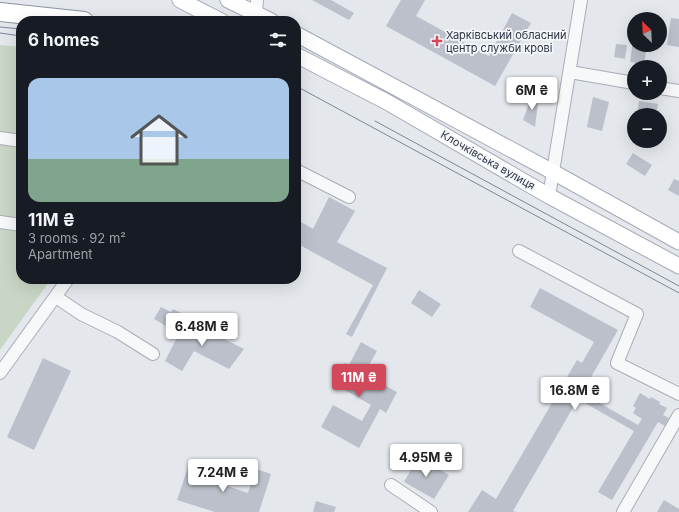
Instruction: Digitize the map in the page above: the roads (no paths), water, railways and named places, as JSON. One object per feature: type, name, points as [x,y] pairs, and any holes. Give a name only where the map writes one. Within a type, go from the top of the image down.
[{"type":"highway","points":[[0,12],[37,16]]},
{"type":"main road","points":[[180,0],[211,16]]},
{"type":"main road","points":[[228,0],[254,11]]},
{"type":"main road","name":"Клочківська вулиця","points":[[301,37],[553,172],[679,242]]},
{"type":"main road","name":"Клочківська вулиця","points":[[301,58],[387,102],[549,196],[679,266]]},
{"type":"street","points":[[549,196],[581,0]]},
{"type":"street","points":[[570,72],[627,82]]},
{"type":"street","points":[[667,89],[679,91]]},
{"type":"street","points":[[0,138],[16,140]]},
{"type":"street","points":[[301,173],[349,197]]},
{"type":"street","points":[[0,222],[16,224]]},
{"type":"street","points":[[518,251],[636,314],[616,363],[679,394]]},
{"type":"street","points":[[0,373],[65,284]]},
{"type":"street","points":[[56,297],[81,314],[118,332],[153,354]]},
{"type":"street","points":[[623,512],[679,415]]},
{"type":"street","points":[[391,485],[431,512]]},
{"type":"tram line","points":[[0,27],[16,29]]},
{"type":"tram line","points":[[0,33],[16,35]]},
{"type":"tram line","points":[[301,89],[679,293]]},
{"type":"tram line","points":[[375,121],[679,286]]},
{"type":"place","name":"Харківський обласний центр служби крові","points":[[437,41]]}]
